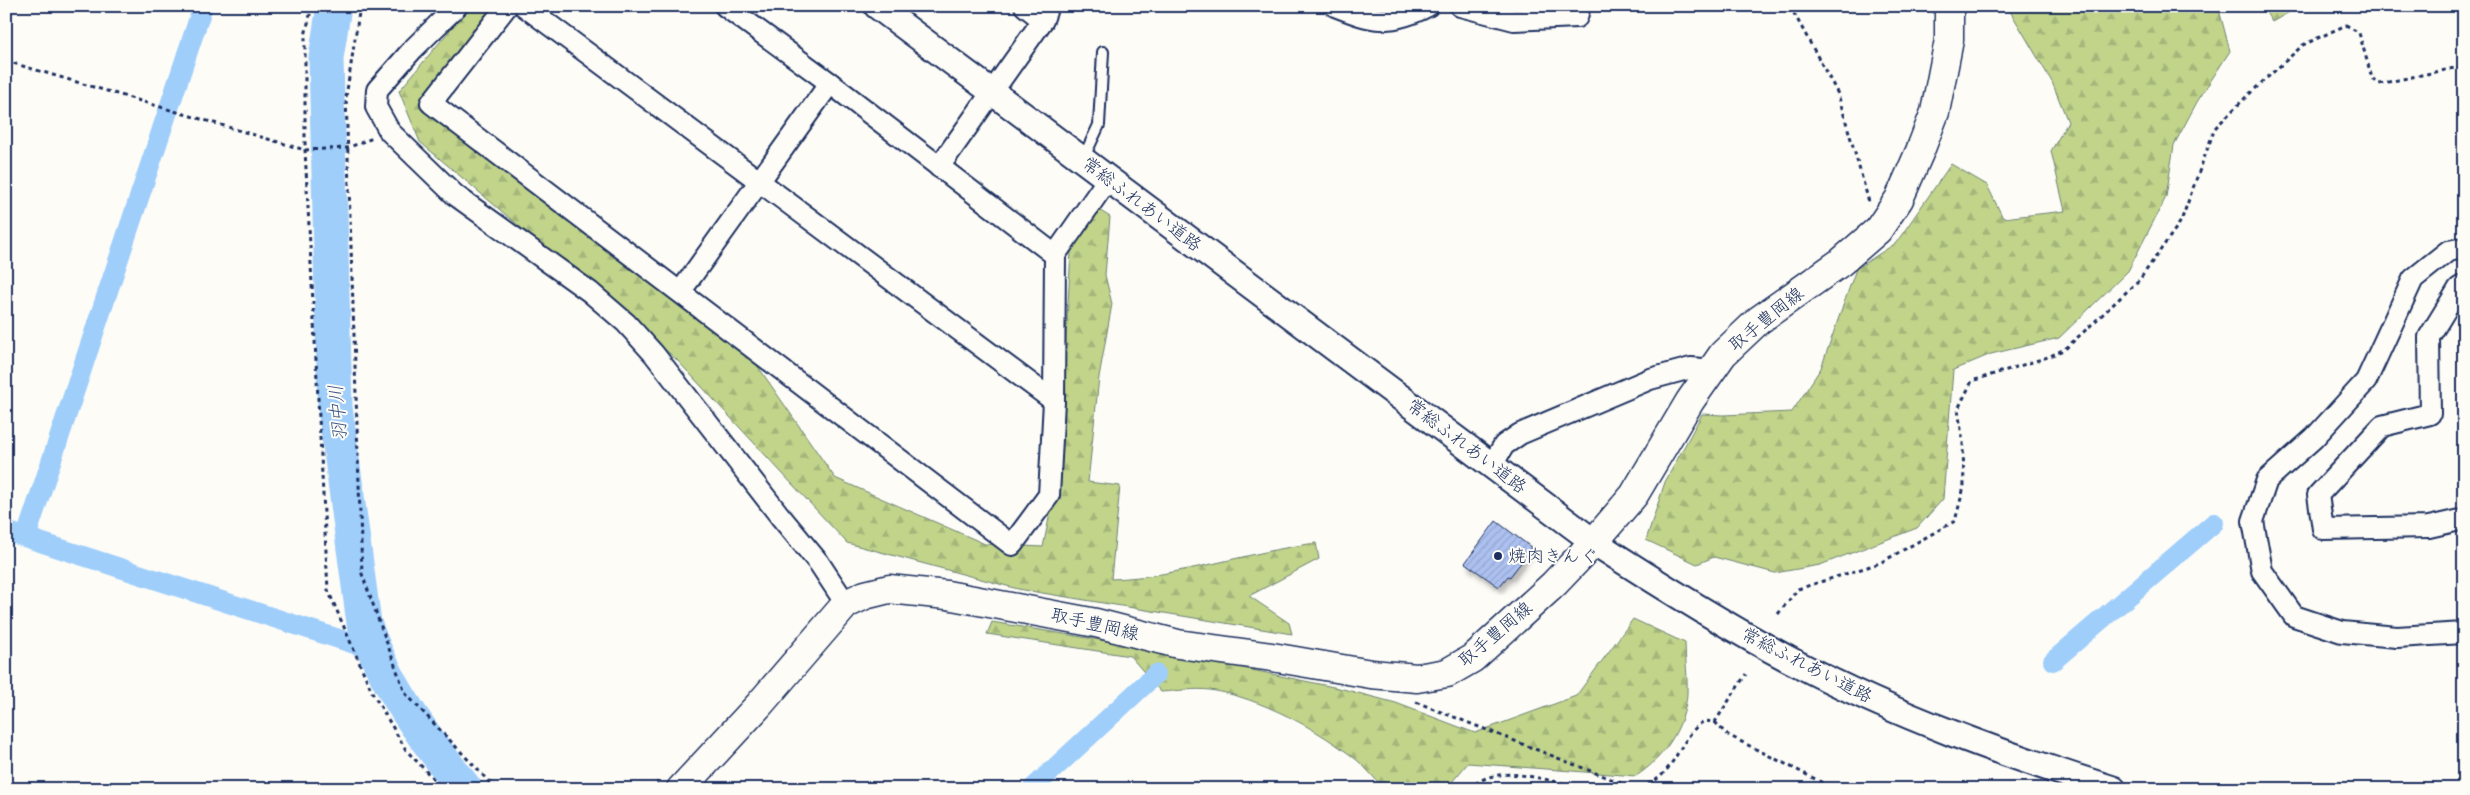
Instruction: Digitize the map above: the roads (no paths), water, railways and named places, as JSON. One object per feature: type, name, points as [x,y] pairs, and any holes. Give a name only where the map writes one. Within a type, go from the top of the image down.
[{"type":"main road","name":"取手豊岡線","points":[[681,789],[759,704],[846,604],[865,595],[889,589],[947,595],[1096,623],[1178,644],[1394,677],[1417,678],[1447,673],[1473,658],[1554,584],[1594,542],[1634,495],[1690,401],[1722,354],[1759,320],[1827,272],[1878,230],[1899,199],[1935,112],[1949,40],[1949,6]]},
{"type":"street","points":[[457,6],[413,49],[377,90],[376,107],[390,132],[455,195],[590,292],[626,324],[654,354],[819,563],[846,604]]},
{"type":"street","points":[[507,6],[431,103],[681,291],[1012,545],[1049,495],[1054,401],[1055,255],[1108,179]]},
{"type":"street","points":[[524,6],[1054,401]]},
{"type":"street","points":[[726,6],[830,82],[1055,255]]},
{"type":"street","name":"常総ふれあい道路","points":[[876,6],[1594,542],[1723,623],[1797,664],[1970,741],[2040,766],[2114,789]]},
{"type":"street","points":[[939,167],[992,93],[1045,13],[1025,6]]},
{"type":"street","points":[[1335,6],[1368,19],[1405,18],[1428,6]]},
{"type":"street","points":[[1460,6],[1514,20],[1577,17],[1580,6]]},
{"type":"street","points":[[681,291],[830,82]]},
{"type":"street","points":[[2464,248],[2448,251],[2413,279],[2366,381],[2314,438],[2267,480],[2253,522],[2262,571],[2294,616],[2342,632],[2397,637],[2464,633]]},
{"type":"street","points":[[2464,286],[2459,288],[2429,337],[2430,414],[2382,426],[2318,495],[2323,529],[2429,527],[2464,519]]},
{"type":"street","points":[[1492,465],[1504,445],[1529,431],[1650,379],[1691,368],[1712,370]]},
{"type":"lane","points":[[1082,160],[1100,125],[1103,52]]},
{"type":"waterway","points":[[26,537],[203,6]]},
{"type":"waterway","name":"羽中川","points":[[334,6],[326,58],[335,407],[364,623],[383,668],[407,710],[435,751],[465,789]]},
{"type":"waterway","points":[[2053,661],[2214,523]]},
{"type":"waterway","points":[[6,531],[373,650]]},
{"type":"waterway","points":[[1032,789],[1156,674]]},
{"type":"place","name":"焼肉きんぐ","points":[[1498,556]]}]
